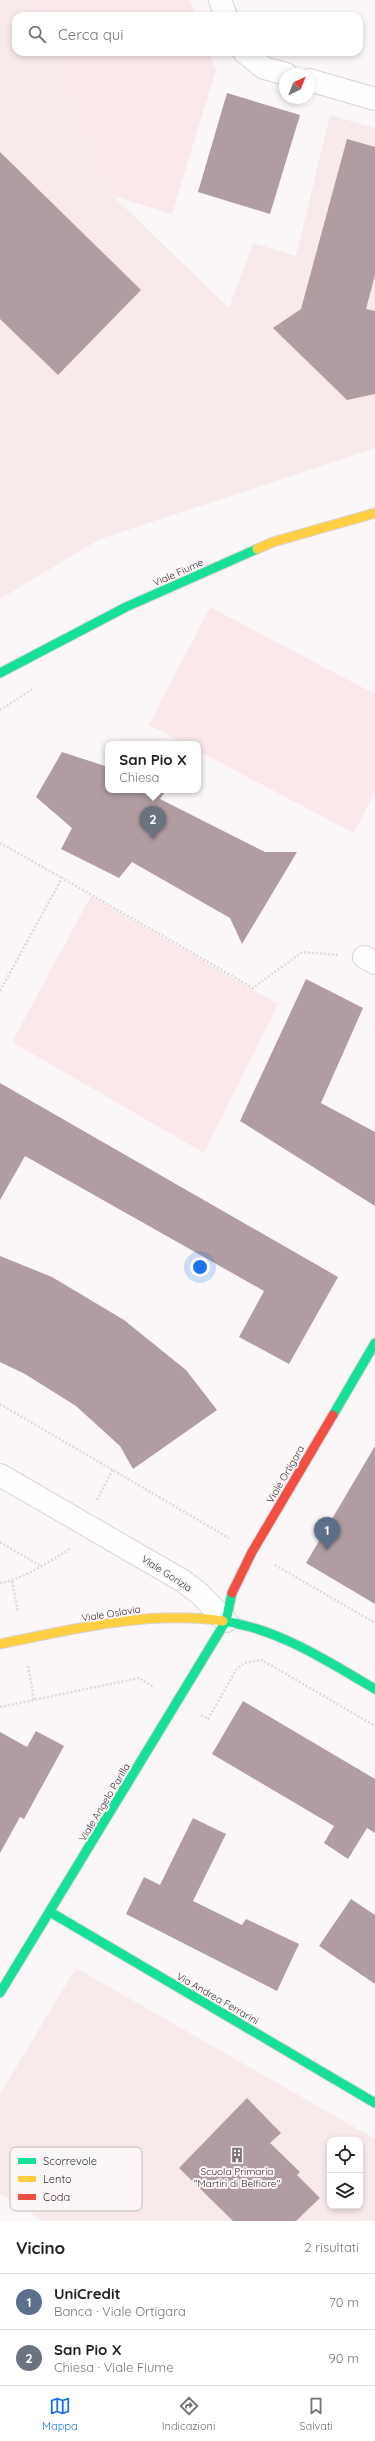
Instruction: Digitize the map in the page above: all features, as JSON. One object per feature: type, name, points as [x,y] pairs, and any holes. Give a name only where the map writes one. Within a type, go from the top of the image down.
[{"type":"street","points":[[220,0],[224,12]]},
{"type":"street","points":[[249,56],[264,68],[279,72]]},
{"type":"street","points":[[315,82],[375,99]]},
{"type":"street","name":"Viale Fiume","points":[[0,673],[126,607],[273,542],[375,513]]},
{"type":"street","name":"Viale Ortigara","points":[[226,1621],[230,1597],[252,1552],[375,1344]]},
{"type":"street","name":"Viale Gorizia","points":[[0,1475],[183,1581],[200,1594],[226,1621]]},
{"type":"street","name":"Viale Oslavia","points":[[0,1644],[127,1621],[162,1617],[187,1616],[226,1621]]},
{"type":"street","points":[[226,1621],[248,1625],[288,1640],[375,1689]]},
{"type":"street","name":"Viale Angelo Parilla","points":[[0,1993],[226,1621]]},
{"type":"street","name":"Via Andrea Ferrarini","points":[[50,1912],[375,2103]]},
{"type":"path","points":[[0,843],[253,988],[302,952],[370,960]]},
{"type":"path","points":[[0,991],[62,878]]},
{"type":"path","points":[[0,1404],[375,1623]]},
{"type":"path","points":[[0,1542],[41,1566]]},
{"type":"path","points":[[0,1583],[12,1581],[68,1551]]},
{"type":"path","points":[[0,1707],[139,1678],[208,1719],[236,1670],[244,1663],[262,1660],[375,1726]]},
{"type":"shaded area","points":[[0,0],[36,0],[40,12],[12,12],[12,56],[59,56],[113,196],[229,308],[253,243],[296,256],[330,115],[375,128],[375,448],[100,539],[0,599]]},
{"type":"shaded area","points":[[36,0],[190,0],[194,12],[40,12]]},
{"type":"shaded area","points":[[59,56],[211,56],[216,70],[172,214],[113,196]]},
{"type":"shaded area","points":[[210,607],[375,694],[375,792],[354,833],[201,753],[201,741],[179,741],[149,725]]},
{"type":"shaded area","points":[[91,896],[278,1004],[204,1153],[12,1042]]},
{"type":"shaded area","points":[[76,1968],[375,2139],[375,2221],[41,2221],[28,2211],[142,2211],[142,2147],[10,2147],[10,2200],[0,2194],[0,2094]]},
{"type":"building","points":[[227,93],[300,115],[270,214],[198,192]]},
{"type":"building","points":[[347,139],[375,147],[375,275],[366,309],[375,311],[375,394],[347,400],[273,328],[301,309]]},
{"type":"building","points":[[0,152],[141,290],[58,375],[0,319]]},
{"type":"building","points":[[62,752],[105,766],[105,793],[164,793],[160,799],[265,852],[297,852],[242,944],[230,918],[132,862],[119,878],[61,849],[72,828],[36,797]]},
{"type":"building","points":[[306,979],[363,1008],[321,1103],[375,1132],[375,1206],[240,1121]]},
{"type":"building","points":[[0,1083],[338,1277],[289,1364],[239,1337],[264,1291],[25,1156],[0,1200]]},
{"type":"building","points":[[0,1256],[52,1277],[124,1320],[186,1370],[217,1410],[133,1469],[120,1446],[76,1406],[25,1374],[0,1362]]},
{"type":"building","points":[[375,1446],[375,1604],[306,1563]]},
{"type":"building","points":[[243,1701],[375,1779],[375,1833],[367,1828],[348,1859],[324,1843],[334,1826],[212,1754]]},
{"type":"building","points":[[36,1731],[64,1746],[24,1819],[20,1817],[0,1853],[0,1732],[27,1747]]},
{"type":"building","points":[[193,1818],[226,1834],[193,1901],[242,1925],[246,1919],[299,1944],[277,1991],[126,1914],[144,1877],[160,1885]]},
{"type":"building","points":[[351,1899],[375,1915],[375,1984],[319,1946]]},
{"type":"building","name":"Scuola Primaria \"Martiri di Belfiore\"","points":[[247,2098],[281,2133],[270,2143],[300,2172],[297,2175],[320,2198],[296,2221],[233,2221],[179,2168]]},
{"type":"traffic: fast","points":[[0,673],[126,607],[257,549]]},
{"type":"traffic: fast","points":[[333,1415],[375,1343]]},
{"type":"traffic: fast","points":[[0,1993],[226,1621],[232,1593]]},
{"type":"traffic: fast","points":[[223,1621],[244,1625],[283,1639],[321,1657],[375,1689]]},
{"type":"traffic: fast","points":[[50,1912],[375,2103]]},
{"type":"traffic: slow","points":[[257,549],[273,542],[375,513]]},
{"type":"traffic: slow","points":[[0,1644],[83,1627],[139,1619],[195,1618],[223,1621]]},
{"type":"traffic: jam","points":[[232,1593],[252,1552],[333,1415]]},
{"type":"place","name":"San Pio X","points":[[153,839]]},
{"type":"place","name":"UniCredit","points":[[327,1550]]},
{"type":"place","name":"Scuola Primaria \"Martiri di Belfiore\"","points":[[237,2155]]}]
